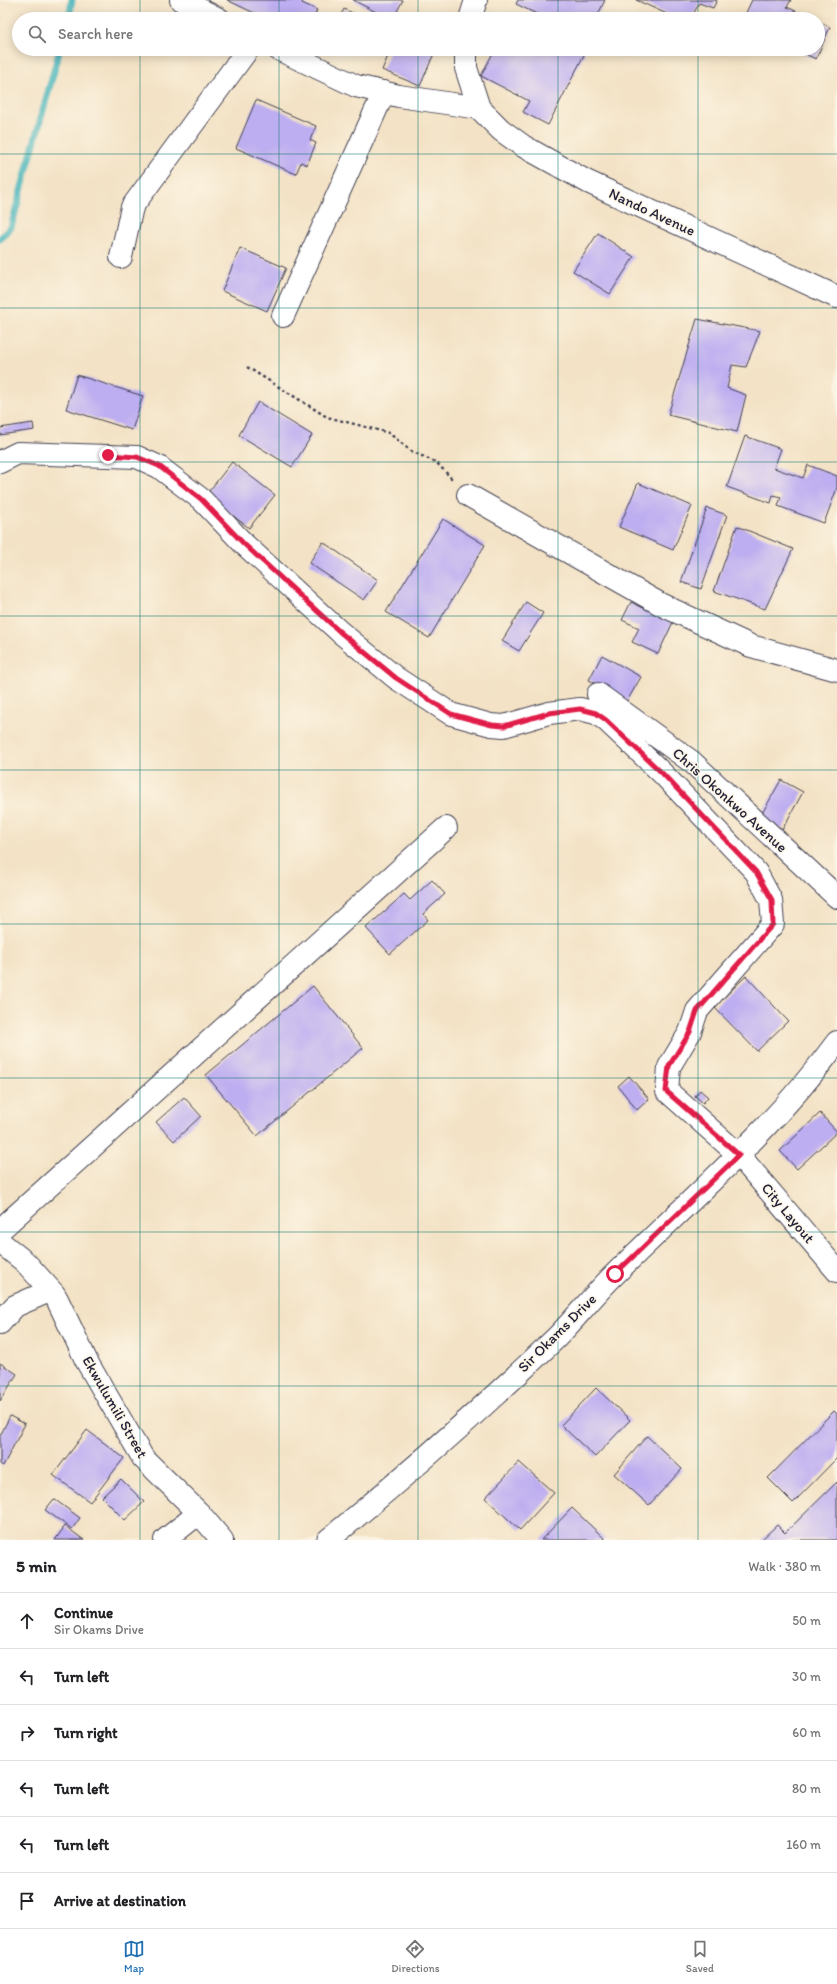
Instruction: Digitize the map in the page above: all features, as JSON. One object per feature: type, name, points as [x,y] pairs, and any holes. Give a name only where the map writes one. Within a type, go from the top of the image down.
[{"type":"street","points":[[181,0],[205,12]]},
{"type":"street","points":[[472,12],[476,0]]},
{"type":"street","points":[[121,257],[132,207],[243,56]]},
{"type":"street","points":[[293,56],[356,86],[479,108],[466,68],[466,56]]},
{"type":"street","points":[[283,316],[384,92]]},
{"type":"street","name":"Nando Avenue","points":[[479,108],[501,130],[523,146],[588,182],[837,297]]},
{"type":"street","name":"City Layout","points":[[0,462],[18,453],[137,457],[159,466],[201,499],[244,544],[340,632],[396,678],[451,714],[492,725],[504,726],[549,713],[580,709],[596,713],[606,720],[662,773],[756,872],[772,900],[773,924],[697,1011],[690,1032],[669,1066],[666,1091],[739,1155],[837,1271]]},
{"type":"street","points":[[468,495],[662,605],[750,646],[837,670]]},
{"type":"street","name":"Chris Okonkwo Avenue","points":[[598,694],[692,762],[837,897]]},
{"type":"street","points":[[0,1230],[446,828]]},
{"type":"street","name":"Sir Okams Drive","points":[[328,1540],[403,1479],[552,1342],[615,1274],[739,1155],[819,1066],[837,1042]]},
{"type":"street","name":"Ekwulumili Street","points":[[0,1242],[25,1262],[58,1298],[87,1362],[143,1458],[199,1513],[222,1540]]},
{"type":"street","points":[[0,1323],[15,1306],[47,1292],[54,1294]]},
{"type":"street","points":[[165,1540],[199,1513]]},
{"type":"path","points":[[247,368],[327,417],[388,433],[411,451],[437,463],[468,495]]},
{"type":"building","points":[[227,0],[303,0],[302,3],[317,10],[316,12],[252,12]]},
{"type":"building","points":[[353,0],[403,0],[397,12],[376,12]]},
{"type":"building","points":[[518,0],[605,0],[599,12],[533,12],[516,4]]},
{"type":"building","points":[[636,0],[717,0],[713,8],[699,3],[694,12],[663,12]]},
{"type":"building","points":[[752,0],[791,0],[787,7],[798,12],[746,12]]},
{"type":"building","points":[[344,9],[350,12],[342,12]]},
{"type":"building","points":[[825,24],[830,27],[825,38]]},
{"type":"building","points":[[388,56],[433,56],[420,86],[382,70]]},
{"type":"building","points":[[491,56],[583,56],[548,125],[523,112],[529,101],[481,76]]},
{"type":"building","points":[[809,56],[817,56],[816,59]]},
{"type":"building","points":[[256,100],[316,126],[310,140],[316,143],[307,165],[301,162],[296,174],[236,148]]},
{"type":"building","points":[[598,233],[634,257],[610,294],[573,271]]},
{"type":"building","points":[[240,248],[286,268],[267,311],[222,291]]},
{"type":"building","points":[[697,319],[760,331],[746,367],[732,365],[727,388],[746,395],[737,432],[668,415]]},
{"type":"building","points":[[77,375],[143,396],[132,430],[66,409]]},
{"type":"building","points":[[258,402],[312,435],[292,467],[239,435]]},
{"type":"building","points":[[33,423],[34,430],[0,435],[0,428]]},
{"type":"building","points":[[745,436],[781,449],[774,468],[803,478],[808,465],[837,476],[837,488],[824,523],[778,506],[781,497],[773,495],[771,503],[727,487]]},
{"type":"building","points":[[232,462],[275,495],[249,528],[206,495]]},
{"type":"building","points":[[638,483],[692,506],[673,550],[619,527]]},
{"type":"building","points":[[707,508],[727,515],[701,589],[681,582]]},
{"type":"building","points":[[443,519],[485,545],[429,638],[386,612]]},
{"type":"building","points":[[737,526],[793,549],[765,609],[714,591]]},
{"type":"building","points":[[323,542],[378,580],[364,600],[309,563]]},
{"type":"building","points":[[526,602],[543,613],[519,651],[502,641]]},
{"type":"building","points":[[631,602],[673,622],[658,654],[632,642],[639,628],[622,620]]},
{"type":"building","points":[[602,655],[641,677],[627,701],[589,680]]},
{"type":"building","points":[[781,780],[803,792],[782,830],[760,817]]},
{"type":"building","points":[[432,880],[445,894],[423,914],[428,920],[390,954],[366,928],[404,894],[410,900]]},
{"type":"building","points":[[746,976],[788,1021],[757,1051],[714,1007]]},
{"type":"building","points":[[313,986],[363,1048],[257,1136],[206,1075]]},
{"type":"building","points":[[629,1076],[649,1099],[637,1110],[618,1086]]},
{"type":"building","points":[[700,1090],[708,1097],[703,1103],[695,1096]]},
{"type":"building","points":[[184,1097],[201,1116],[174,1141],[156,1122]]},
{"type":"building","points":[[820,1113],[837,1132],[797,1169],[780,1151]]},
{"type":"building","points":[[0,1363],[17,1374],[0,1401]]},
{"type":"building","points":[[596,1388],[630,1420],[595,1457],[561,1425]]},
{"type":"building","points":[[834,1411],[837,1414],[837,1458],[793,1503],[768,1478]]},
{"type":"building","points":[[10,1416],[25,1424],[3,1466],[0,1464],[0,1436]]},
{"type":"building","points":[[87,1430],[124,1458],[90,1502],[53,1475]]},
{"type":"building","points":[[647,1436],[682,1469],[649,1505],[614,1474]]},
{"type":"building","points":[[519,1462],[554,1493],[520,1530],[485,1498]]},
{"type":"building","points":[[121,1479],[144,1502],[125,1520],[102,1497]]},
{"type":"building","points":[[837,1482],[837,1540],[761,1540],[777,1525],[785,1533]]},
{"type":"building","points":[[54,1499],[80,1518],[72,1529],[45,1510]]},
{"type":"building","points":[[572,1508],[606,1540],[541,1540]]},
{"type":"building","points":[[65,1526],[84,1540],[55,1540]]},
{"type":"waterway","points":[[70,12],[72,0]]},
{"type":"waterway","points":[[0,239],[11,227],[58,56]]},
{"type":"route","points":[[108,455],[137,457],[159,466],[201,499],[244,544],[340,632],[396,678],[451,714],[492,725],[504,726],[549,713],[580,709],[596,713],[606,720],[662,773],[756,872],[772,900],[773,924],[740,964],[697,1011],[690,1032],[669,1066],[666,1091],[739,1155],[615,1274]]}]
